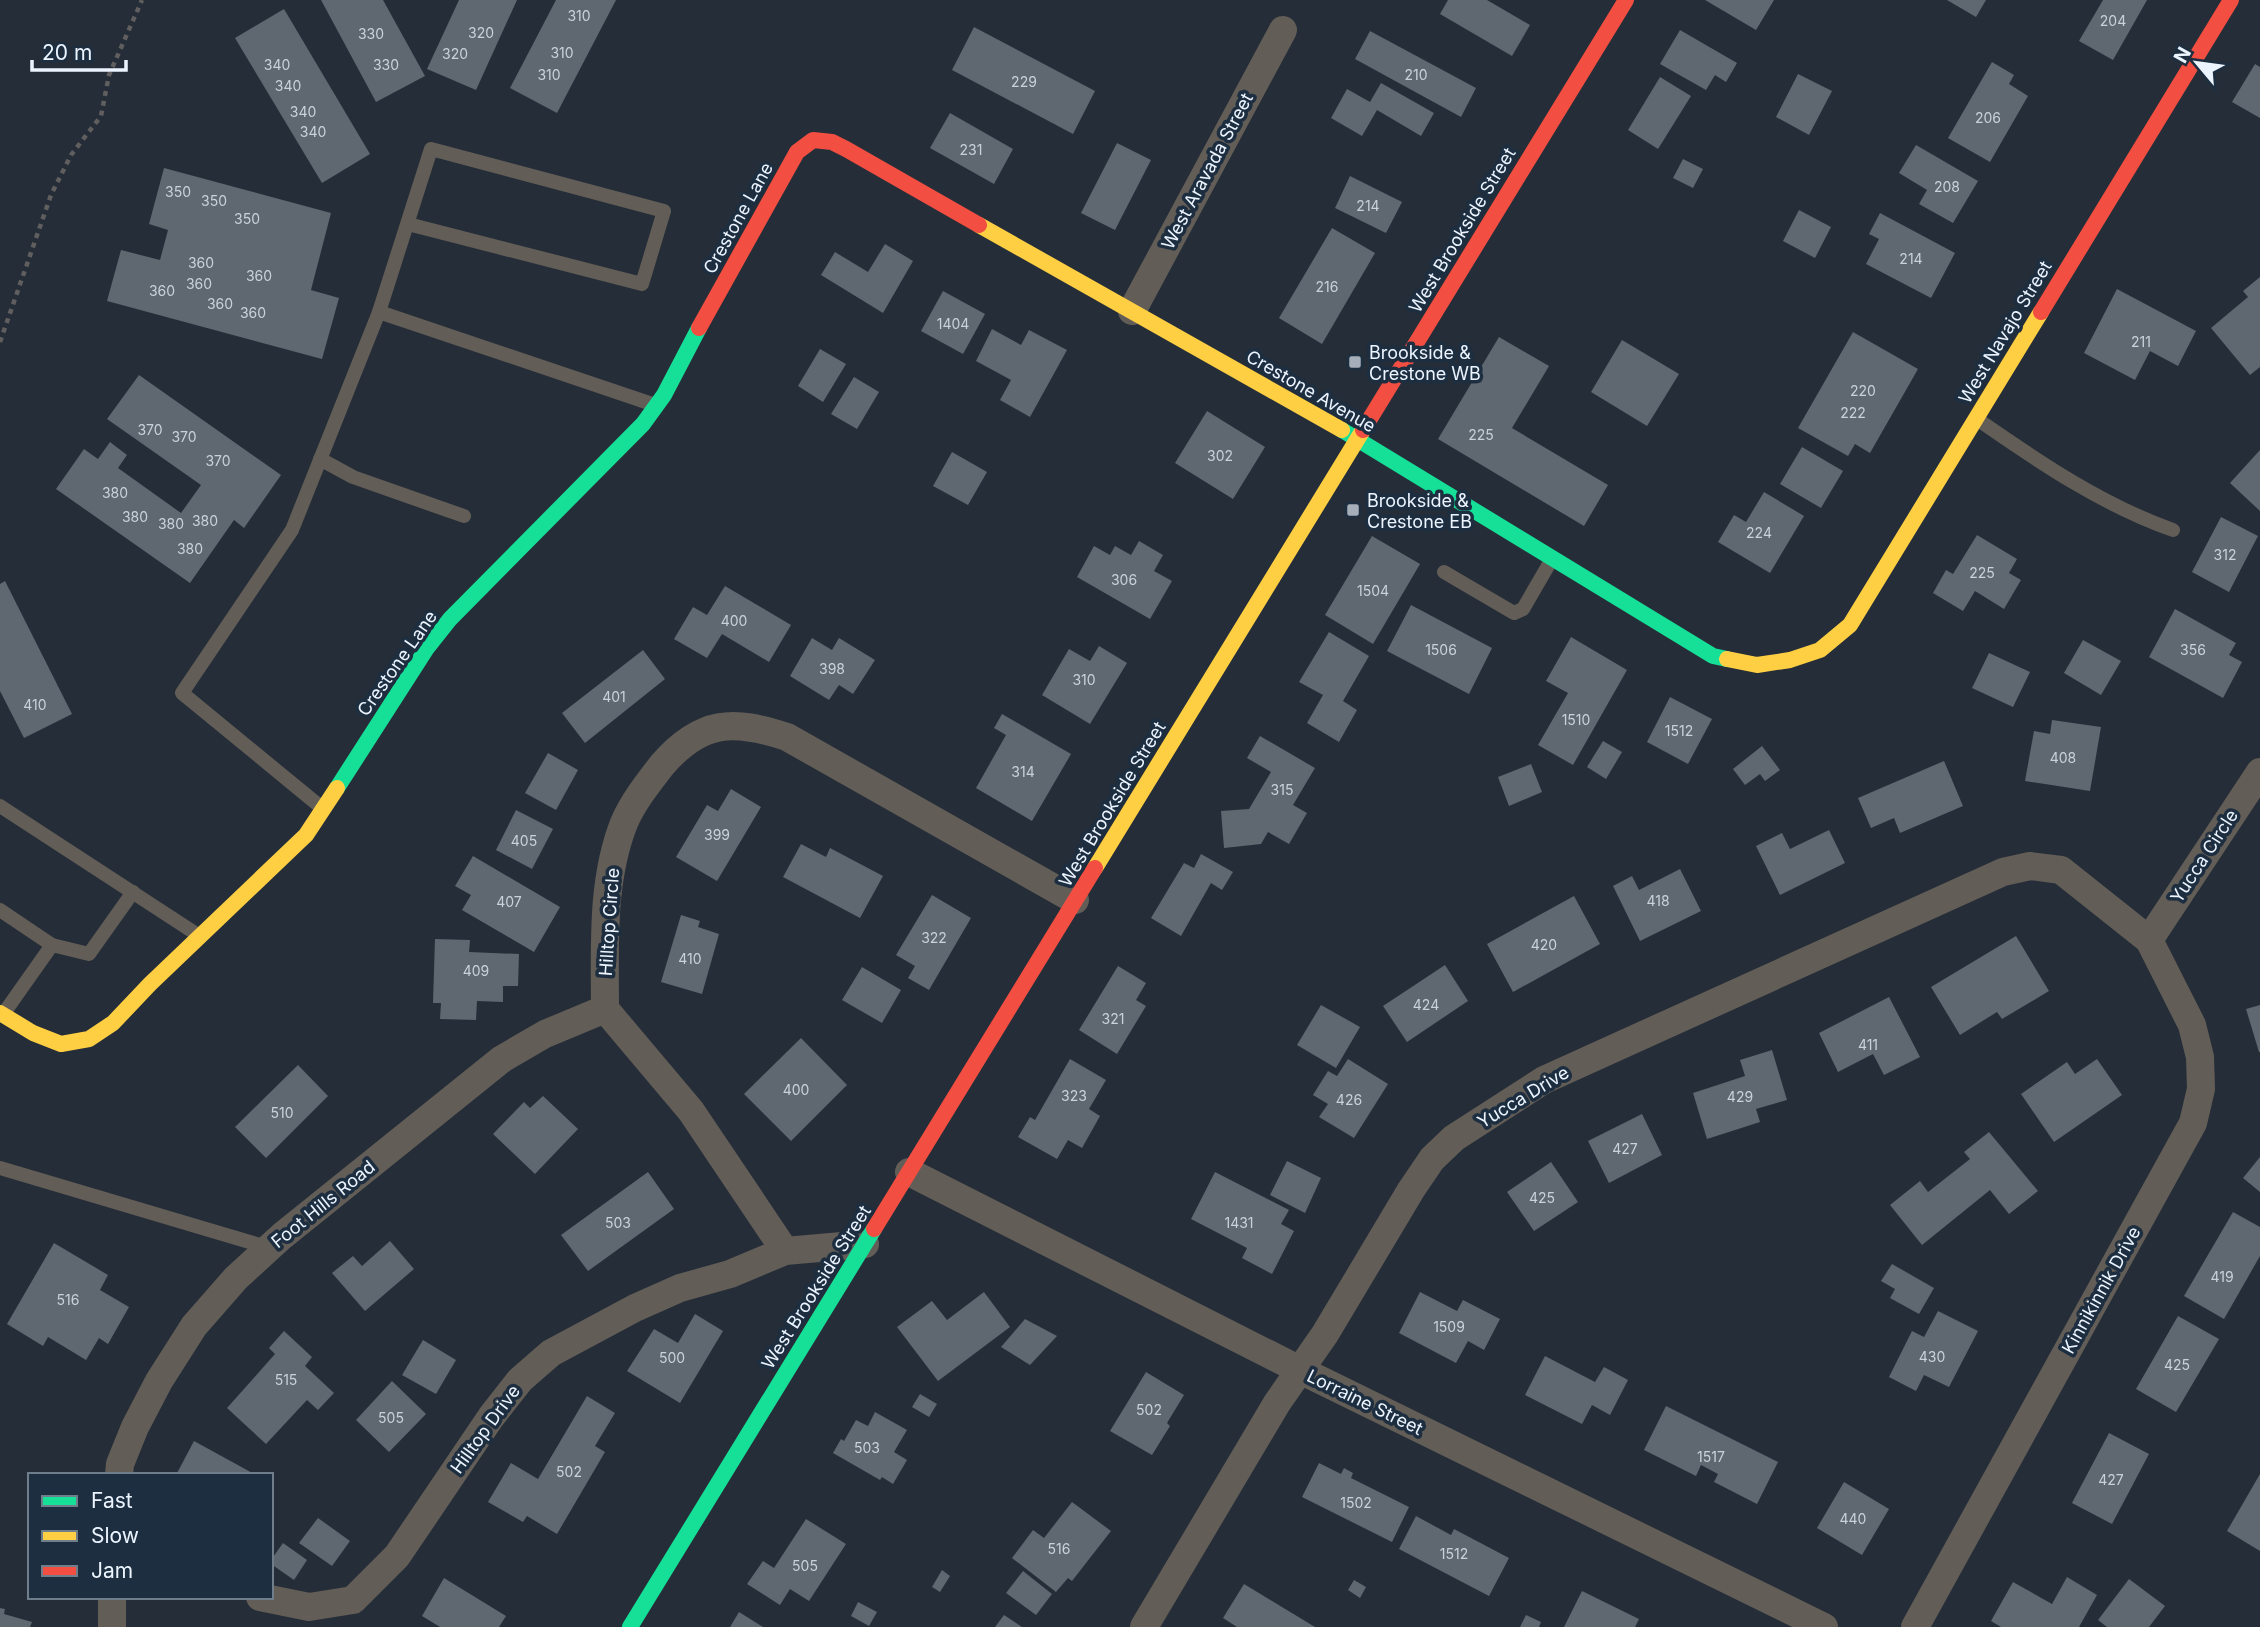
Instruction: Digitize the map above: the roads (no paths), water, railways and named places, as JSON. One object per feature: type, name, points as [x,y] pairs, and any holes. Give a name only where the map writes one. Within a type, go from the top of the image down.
[{"type":"street","name":"West Brookside Street","points":[[630,1627],[1626,0]]},
{"type":"street","name":"West Navajo Street","points":[[1790,660],[1820,650],[1850,625],[2231,0]]},
{"type":"street","name":"West Aravada Street","points":[[1132,311],[1283,30]]},
{"type":"street","name":"Crestone Avenue","points":[[813,140],[832,142],[846,149],[1357,439],[1713,656],[1757,665],[1790,660]]},
{"type":"street","name":"Crestone Lane","points":[[1,1014],[33,1033],[61,1044],[89,1039],[113,1023],[150,984],[306,835],[442,629],[643,424],[656,406],[797,152],[813,140]]},
{"type":"street","name":"Hilltop Circle","points":[[605,1009],[607,901],[615,854],[625,822],[646,785],[673,753],[699,734],[726,725],[757,727],[787,737],[1075,900]]},
{"type":"street","name":"Yucca Circle","points":[[2149,940],[2260,772]]},
{"type":"street","name":"Yucca Drive","points":[[1144,1627],[1277,1403],[1325,1334],[1411,1190],[1432,1160],[1454,1138],[1544,1080],[2003,872],[2030,866],[2060,870],[2149,940]]},
{"type":"street","name":"Kinnikinnik Drive","points":[[1916,1627],[2193,1123],[2201,1089],[2200,1057],[2192,1025],[2149,940]]},
{"type":"street","name":"Foot Hills Road","points":[[118,1473],[141,1416],[159,1381],[194,1326],[236,1278],[502,1059],[545,1034],[605,1009]]},
{"type":"street","points":[[605,1009],[691,1111],[785,1251]]},
{"type":"street","name":"Lorraine Street","points":[[909,1172],[1300,1370],[1824,1627]]},
{"type":"street","name":"Hilltop Drive","points":[[270,1599],[309,1607],[353,1600],[397,1556],[491,1417],[520,1380],[551,1353],[635,1307],[730,1274],[785,1251],[865,1244]]},
{"type":"street","points":[[112,1599],[112,1627]]},
{"type":"lane","points":[[323,809],[182,693],[292,530],[379,312],[431,149],[664,211],[642,284],[408,224]]},
{"type":"lane","points":[[379,312],[656,406]]},
{"type":"lane","points":[[1976,418],[2085,490],[2134,516],[2174,530]]},
{"type":"lane","points":[[320,459],[353,477],[464,516]]},
{"type":"lane","points":[[1444,572],[1514,613],[1523,609],[1553,558]]},
{"type":"lane","points":[[0,806],[200,936]]},
{"type":"lane","points":[[0,910],[52,945],[89,954],[133,892]]},
{"type":"lane","points":[[1,1014],[52,945]]},
{"type":"lane","points":[[0,1168],[270,1248]]},
{"type":"place","name":"Brookside & Crestone WB","points":[[1355,362]]},
{"type":"place","name":"Brookside & Crestone EB","points":[[1353,510]]}]
